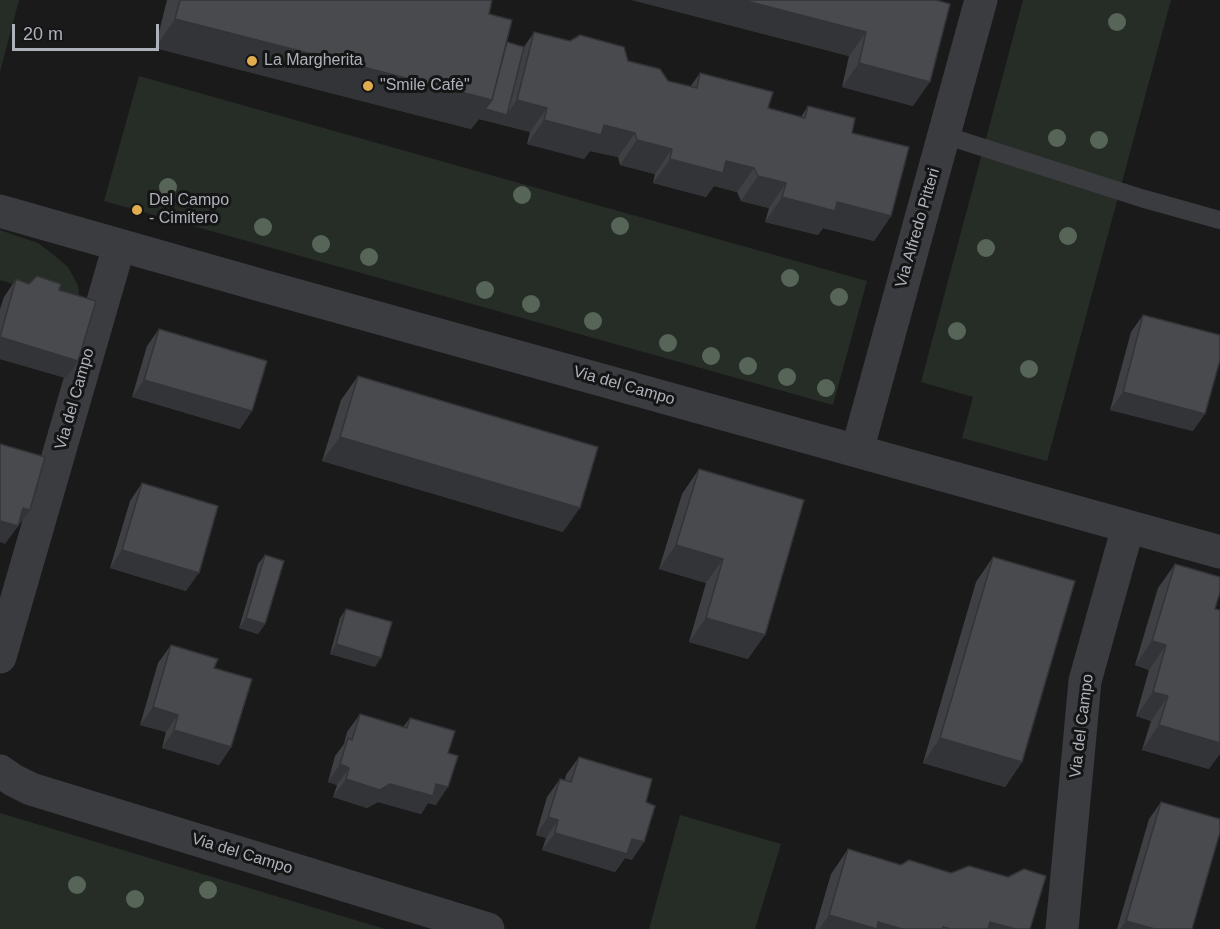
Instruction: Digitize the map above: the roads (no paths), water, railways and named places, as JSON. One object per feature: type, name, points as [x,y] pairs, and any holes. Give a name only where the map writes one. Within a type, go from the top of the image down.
[{"type":"street","name":"Via Alfredo Pitteri","points":[[857,451],[944,135],[975,1]]},
{"type":"street","name":"Via del Campo","points":[[0,211],[1220,552]]},
{"type":"street","name":"Via del Campo","points":[[0,657],[119,246]]},
{"type":"street","name":"Via del Campo","points":[[1062,929],[1085,681],[1128,527]]},
{"type":"street","name":"Via del Campo","points":[[0,771],[31,789],[488,929]]},
{"type":"lane","points":[[944,135],[1141,198],[1220,220]]},
{"type":"place","name":"La Margherita","points":[[252,61]]},
{"type":"place","name":"\"Smile Cafè\"","points":[[368,86]]},
{"type":"place","name":"Del Campo - Cimitero","points":[[137,210]]}]
